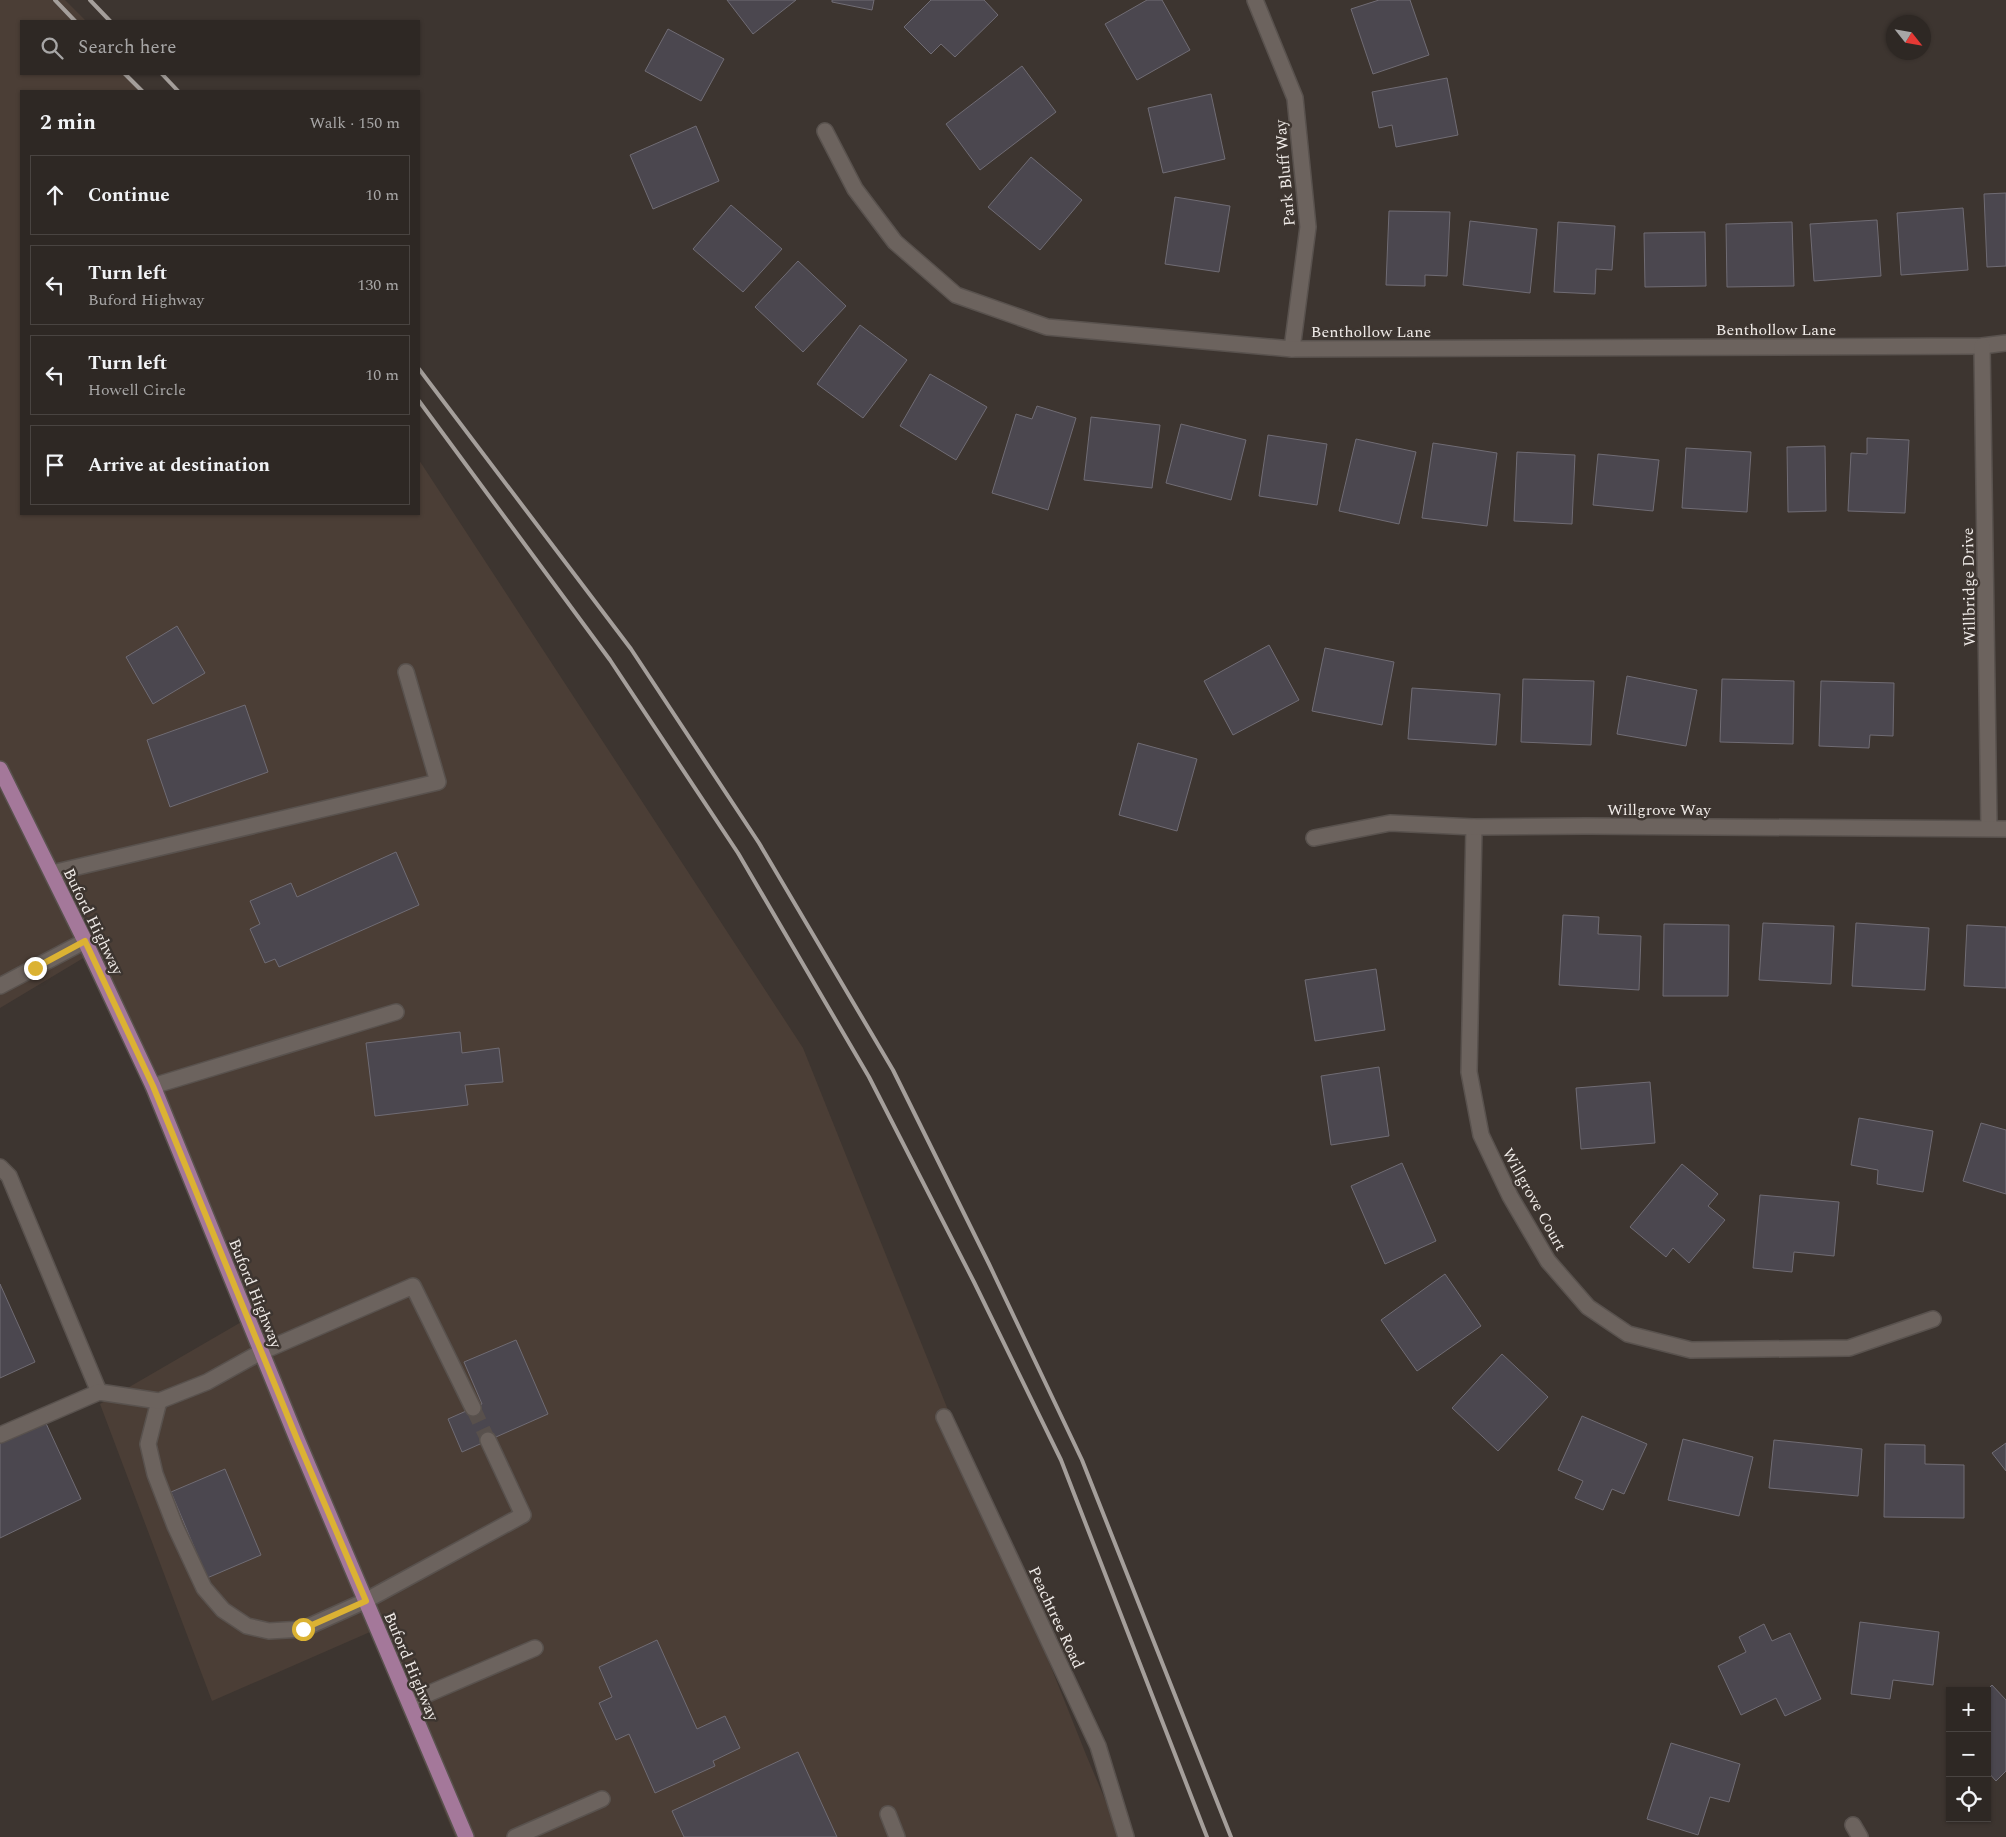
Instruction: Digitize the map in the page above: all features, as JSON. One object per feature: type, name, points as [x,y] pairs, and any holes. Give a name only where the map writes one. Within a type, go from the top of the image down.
[{"type":"main road","name":"Buford Highway","points":[[0,769],[5,789],[52,873],[153,1086],[261,1352],[466,1837]]},
{"type":"street","name":"Park Bluff Way","points":[[1255,0],[1295,98],[1308,227],[1292,349]]},
{"type":"street","name":"Benthollow Lane","points":[[825,131],[855,189],[895,242],[956,295],[1047,327],[1292,349],[1982,346],[2006,343]]},
{"type":"street","name":"Willbridge Drive","points":[[1982,346],[1989,828]]},
{"type":"street","points":[[52,873],[438,782],[406,672]]},
{"type":"street","name":"Willgrove Way","points":[[1314,838],[1390,823],[1474,827],[1989,828],[2006,830]]},
{"type":"street","name":"Willgrove Court","points":[[1474,827],[1469,1072],[1482,1135],[1510,1196],[1548,1261],[1588,1306],[1628,1334],[1691,1350],[1848,1348],[1933,1319]]},
{"type":"street","points":[[0,986],[85,941]]},
{"type":"street","points":[[153,1086],[396,1012]]},
{"type":"street","points":[[0,1167],[9,1176],[100,1392]]},
{"type":"street","points":[[0,1435],[100,1392],[159,1401],[207,1382],[261,1352],[413,1286],[473,1408]]},
{"type":"street","points":[[159,1401],[148,1444],[155,1474],[175,1526],[204,1588],[224,1610],[247,1626],[269,1632],[303,1629],[366,1601],[523,1515],[488,1440]]},
{"type":"street","name":"Peachtree Road","points":[[944,1417],[1098,1746],[1126,1837]]},
{"type":"street","points":[[409,1702],[535,1648]]},
{"type":"street","points":[[515,1837],[602,1799]]},
{"type":"street","points":[[888,1814],[897,1837]]},
{"type":"shaded area","points":[[0,0],[65,0],[85,20],[20,20],[20,75],[127,75],[138,90],[20,90],[20,515],[420,515],[420,462],[803,1048],[1087,1757],[1121,1837],[455,1837],[370,1632],[212,1701],[100,1404],[243,1321],[95,951],[0,1008]]},
{"type":"building","points":[[727,0],[796,0],[753,34]]},
{"type":"building","points":[[832,0],[874,0],[872,10],[832,2]]},
{"type":"building","points":[[931,0],[984,0],[998,15],[955,57],[941,44],[931,54],[904,27]]},
{"type":"building","points":[[1147,0],[1162,0],[1190,50],[1137,80],[1105,24]]},
{"type":"building","points":[[1379,0],[1410,0],[1429,55],[1373,74],[1351,9]]},
{"type":"building","points":[[668,29],[724,59],[701,101],[645,71]]},
{"type":"building","points":[[1022,66],[1056,112],[980,170],[946,124]]},
{"type":"building","points":[[1447,78],[1458,135],[1396,147],[1392,125],[1379,128],[1372,92]]},
{"type":"building","points":[[1211,94],[1225,159],[1163,173],[1148,108]]},
{"type":"building","points":[[696,126],[719,181],[653,209],[630,155]]},
{"type":"building","points":[[1031,157],[1082,200],[1040,250],[988,207]]},
{"type":"building","points":[[2006,193],[2006,266],[1987,267],[1984,194]]},
{"type":"building","points":[[1175,197],[1230,206],[1219,272],[1165,264]]},
{"type":"building","points":[[731,205],[782,249],[743,292],[693,249]]},
{"type":"building","points":[[1963,208],[1968,270],[1901,275],[1897,213]]},
{"type":"building","points":[[1389,211],[1450,212],[1447,276],[1425,275],[1425,286],[1386,285]]},
{"type":"building","points":[[1877,220],[1881,276],[1814,281],[1810,224]]},
{"type":"building","points":[[1470,221],[1537,229],[1530,293],[1463,285]]},
{"type":"building","points":[[1558,222],[1615,226],[1612,270],[1596,269],[1595,294],[1554,292]]},
{"type":"building","points":[[1792,222],[1794,286],[1727,287],[1726,224]]},
{"type":"building","points":[[1705,232],[1706,286],[1645,287],[1644,233]]},
{"type":"building","points":[[798,261],[846,306],[803,352],[755,307]]},
{"type":"building","points":[[860,325],[907,360],[863,418],[817,384]]},
{"type":"building","points":[[930,374],[987,407],[956,460],[900,426]]},
{"type":"building","points":[[1037,406],[1076,418],[1048,510],[992,493],[1016,414],[1032,419]]},
{"type":"building","points":[[1091,417],[1160,425],[1152,488],[1084,480]]},
{"type":"building","points":[[1181,424],[1246,440],[1231,500],[1166,483]]},
{"type":"building","points":[[1268,435],[1327,444],[1317,505],[1259,496]]},
{"type":"building","points":[[1867,438],[1909,440],[1905,513],[1848,511],[1851,453],[1867,454]]},
{"type":"building","points":[[1356,439],[1416,452],[1399,524],[1339,511]]},
{"type":"building","points":[[1433,443],[1497,453],[1487,526],[1422,518]]},
{"type":"building","points":[[1825,446],[1826,511],[1788,512],[1787,447]]},
{"type":"building","points":[[1686,448],[1751,452],[1747,512],[1682,508]]},
{"type":"building","points":[[1517,452],[1575,455],[1572,524],[1514,521]]},
{"type":"building","points":[[1598,454],[1659,460],[1653,511],[1593,505]]},
{"type":"building","points":[[177,626],[205,673],[153,704],[126,657]]},
{"type":"building","points":[[1269,645],[1299,700],[1233,735],[1204,681]]},
{"type":"building","points":[[1325,648],[1394,662],[1382,725],[1312,711]]},
{"type":"building","points":[[1627,676],[1697,690],[1686,746],[1617,734]]},
{"type":"building","points":[[1523,679],[1594,681],[1591,745],[1521,742]]},
{"type":"building","points":[[1722,679],[1794,681],[1793,744],[1720,742]]},
{"type":"building","points":[[1821,681],[1894,683],[1893,736],[1870,735],[1869,748],[1819,746]]},
{"type":"building","points":[[1412,688],[1500,694],[1496,745],[1408,739]]},
{"type":"building","points":[[245,705],[268,772],[170,807],[147,740]]},
{"type":"building","points":[[1138,743],[1197,759],[1177,831],[1119,815]]},
{"type":"building","points":[[396,852],[419,905],[279,967],[275,959],[265,963],[250,929],[260,924],[250,901],[291,883],[297,897]]},
{"type":"building","points":[[1563,915],[1599,917],[1598,934],[1641,936],[1639,990],[1559,985]]},
{"type":"building","points":[[1763,923],[1834,926],[1831,984],[1759,980]]},
{"type":"building","points":[[1856,923],[1929,928],[1925,990],[1852,986]]},
{"type":"building","points":[[1664,924],[1729,925],[1728,996],[1663,996]]},
{"type":"building","points":[[1967,925],[2006,927],[2006,988],[1964,986]]},
{"type":"building","points":[[1376,969],[1385,1030],[1315,1041],[1305,980]]},
{"type":"building","points":[[460,1032],[462,1053],[499,1048],[503,1082],[465,1085],[468,1105],[375,1116],[366,1043]]},
{"type":"building","points":[[1379,1067],[1389,1136],[1331,1145],[1321,1076]]},
{"type":"building","points":[[1650,1082],[1655,1143],[1581,1149],[1576,1088]]},
{"type":"building","points":[[1859,1118],[1933,1131],[1923,1192],[1877,1184],[1878,1170],[1851,1165]]},
{"type":"building","points":[[1981,1123],[2006,1130],[2006,1194],[1963,1181]]},
{"type":"building","points":[[1402,1163],[1436,1241],[1385,1264],[1351,1186]]},
{"type":"building","points":[[1682,1164],[1718,1194],[1708,1206],[1725,1220],[1689,1263],[1673,1248],[1666,1257],[1630,1227]]},
{"type":"building","points":[[1760,1195],[1839,1202],[1834,1256],[1794,1252],[1792,1272],[1753,1268]]},
{"type":"building","points":[[1445,1274],[1481,1326],[1417,1371],[1381,1320]]},
{"type":"building","points":[[0,1284],[35,1362],[0,1378]]},
{"type":"building","points":[[516,1340],[548,1414],[462,1452],[448,1419],[482,1404],[464,1362]]},
{"type":"building","points":[[1502,1354],[1548,1397],[1498,1451],[1452,1408]]},
{"type":"building","points":[[1582,1416],[1647,1444],[1624,1494],[1612,1489],[1603,1510],[1575,1498],[1583,1481],[1558,1470]]},
{"type":"building","points":[[44,1419],[81,1499],[0,1538],[0,1440]]},
{"type":"building","points":[[1683,1439],[1753,1457],[1739,1516],[1668,1500]]},
{"type":"building","points":[[1774,1440],[1862,1449],[1858,1496],[1769,1488]]},
{"type":"building","points":[[2006,1443],[2006,1471],[1992,1453]]},
{"type":"building","points":[[1885,1444],[1925,1445],[1925,1464],[1964,1465],[1964,1518],[1884,1517]]},
{"type":"building","points":[[225,1469],[261,1555],[207,1578],[171,1492]]},
{"type":"building","points":[[1860,1622],[1939,1632],[1933,1685],[1893,1680],[1890,1699],[1851,1694]]},
{"type":"building","points":[[1764,1624],[1772,1641],[1790,1633],[1821,1699],[1785,1716],[1776,1698],[1741,1715],[1718,1666],[1746,1652],[1739,1637]]},
{"type":"building","points":[[657,1640],[697,1729],[725,1716],[740,1748],[713,1761],[715,1766],[655,1793],[629,1734],[616,1740],[599,1703],[612,1697],[599,1667]]},
{"type":"building","points":[[1992,1685],[2006,1700],[2006,1771],[1996,1781],[1991,1775],[1990,1687]]},
{"type":"building","points":[[1671,1743],[1740,1764],[1729,1802],[1710,1797],[1698,1835],[1647,1819]]},
{"type":"building","points":[[798,1752],[837,1837],[684,1837],[672,1811]]},
{"type":"tunnel","points":[[473,1408],[488,1440]]},
{"type":"railway","points":[[55,0],[74,20]]},
{"type":"railway","points":[[90,0],[109,20]]},
{"type":"railway","points":[[126,75],[141,90]]},
{"type":"railway","points":[[163,75],[177,90]]},
{"type":"railway","points":[[420,370],[631,649],[759,843],[893,1070],[989,1264],[1082,1460],[1231,1837]]},
{"type":"railway","points":[[420,402],[610,660],[738,853],[869,1077],[974,1282],[1061,1460],[1207,1837]]},
{"type":"route","points":[[35,968],[85,941],[153,1086],[297,1439],[366,1601],[303,1629]]}]
